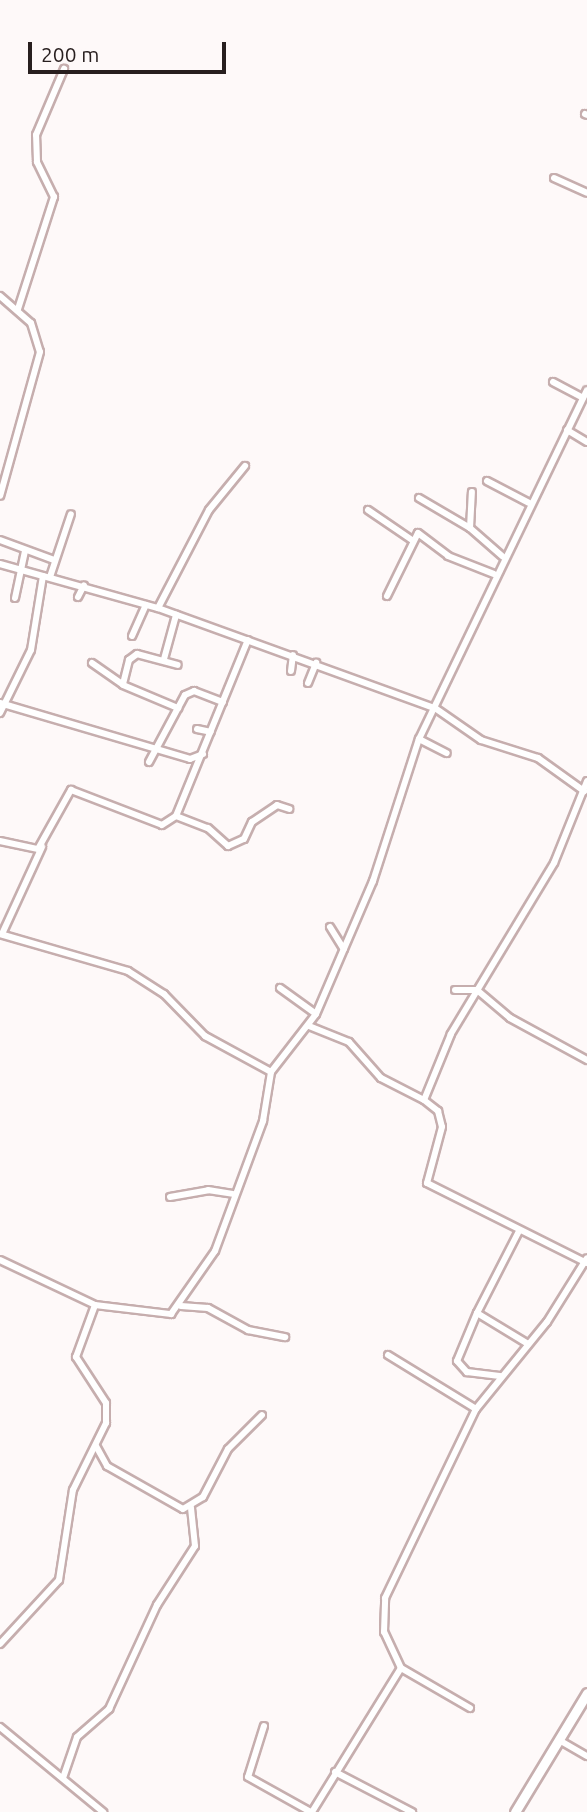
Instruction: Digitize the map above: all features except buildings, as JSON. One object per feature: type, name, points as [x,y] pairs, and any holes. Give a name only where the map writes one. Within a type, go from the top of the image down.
[{"type":"street","points":[[18,309],[54,197],[37,162],[36,135],[64,69]]},
{"type":"street","points":[[554,178],[587,193]]},
{"type":"street","points":[[0,296],[18,309],[40,342],[38,371],[0,496]]},
{"type":"street","points":[[553,382],[583,398]]},
{"type":"street","points":[[181,1306],[215,1251],[233,1194],[263,1121],[271,1072],[316,1014],[344,949],[419,739],[502,556],[587,390]]},
{"type":"street","points":[[567,430],[587,442]]},
{"type":"street","points":[[158,608],[209,510],[245,466]]},
{"type":"street","points":[[487,481],[529,503]]},
{"type":"street","points":[[470,528],[471,492]]},
{"type":"street","points":[[419,498],[470,528],[502,556]]},
{"type":"street","points":[[368,510],[412,540]]},
{"type":"street","points":[[0,713],[31,650],[47,576],[71,514]]},
{"type":"street","points":[[387,596],[412,540],[421,533],[448,556],[494,574]]},
{"type":"street","points":[[0,540],[54,560]]},
{"type":"street","points":[[15,598],[25,551]]},
{"type":"street","points":[[0,564],[84,585],[158,608],[293,654],[435,708],[481,740],[538,758],[584,790]]},
{"type":"street","points":[[78,597],[84,585]]},
{"type":"street","points":[[132,636],[146,605]]},
{"type":"street","points":[[164,659],[176,615]]},
{"type":"street","points":[[248,640],[176,816],[162,825],[71,790],[1,934],[128,971],[172,1002],[205,1036],[271,1072]]},
{"type":"street","points":[[291,671],[293,654]]},
{"type":"street","points":[[123,685],[132,656],[164,659],[178,665]]},
{"type":"street","points":[[92,663],[123,685],[178,708]]},
{"type":"street","points":[[308,683],[316,663]]},
{"type":"street","points":[[149,762],[178,708],[194,691],[223,702]]},
{"type":"street","points":[[5,701],[16,707],[158,747],[190,759],[203,754]]},
{"type":"street","points":[[197,729],[211,732]]},
{"type":"street","points":[[419,739],[447,753]]},
{"type":"street","points":[[190,759],[195,770]]},
{"type":"street","points":[[424,1100],[477,990],[554,863],[587,781]]},
{"type":"street","points":[[176,816],[208,828],[228,846],[244,839],[252,822],[277,805],[289,809]]},
{"type":"street","points":[[0,841],[42,847]]},
{"type":"street","points":[[330,927],[344,949]]},
{"type":"street","points":[[280,988],[316,1014]]},
{"type":"street","points":[[455,990],[477,990],[522,1025],[587,1060]]},
{"type":"street","points":[[309,1026],[349,1042],[381,1078],[424,1100],[438,1111],[442,1127],[427,1183],[519,1231],[586,1261],[528,1343],[476,1409],[385,1598],[384,1632],[401,1668],[470,1708]]},
{"type":"street","points":[[170,1197],[208,1190],[233,1194]]},
{"type":"street","points":[[500,1376],[467,1372],[457,1361],[477,1312],[519,1231]]},
{"type":"street","points":[[0,1260],[95,1305],[163,1316],[181,1306],[194,1304]]},
{"type":"street","points":[[188,1295],[194,1304],[248,1330],[285,1337]]},
{"type":"street","points":[[0,1644],[58,1580],[73,1490],[106,1423],[106,1403],[76,1357],[95,1305]]},
{"type":"street","points":[[477,1312],[528,1343]]},
{"type":"street","points":[[388,1355],[476,1409]]},
{"type":"street","points":[[62,1778],[76,1737],[109,1709],[157,1605],[195,1546],[191,1507],[213,1484],[228,1449],[262,1415]]},
{"type":"street","points":[[96,1446],[114,1471],[174,1505],[191,1507]]},
{"type":"street","points":[[264,1726],[248,1777],[312,1812],[401,1668]]},
{"type":"street","points":[[515,1812],[587,1693]]},
{"type":"street","points":[[0,1727],[103,1812]]},
{"type":"street","points":[[559,1740],[587,1756]]},
{"type":"street","points":[[335,1772],[412,1812]]}]
